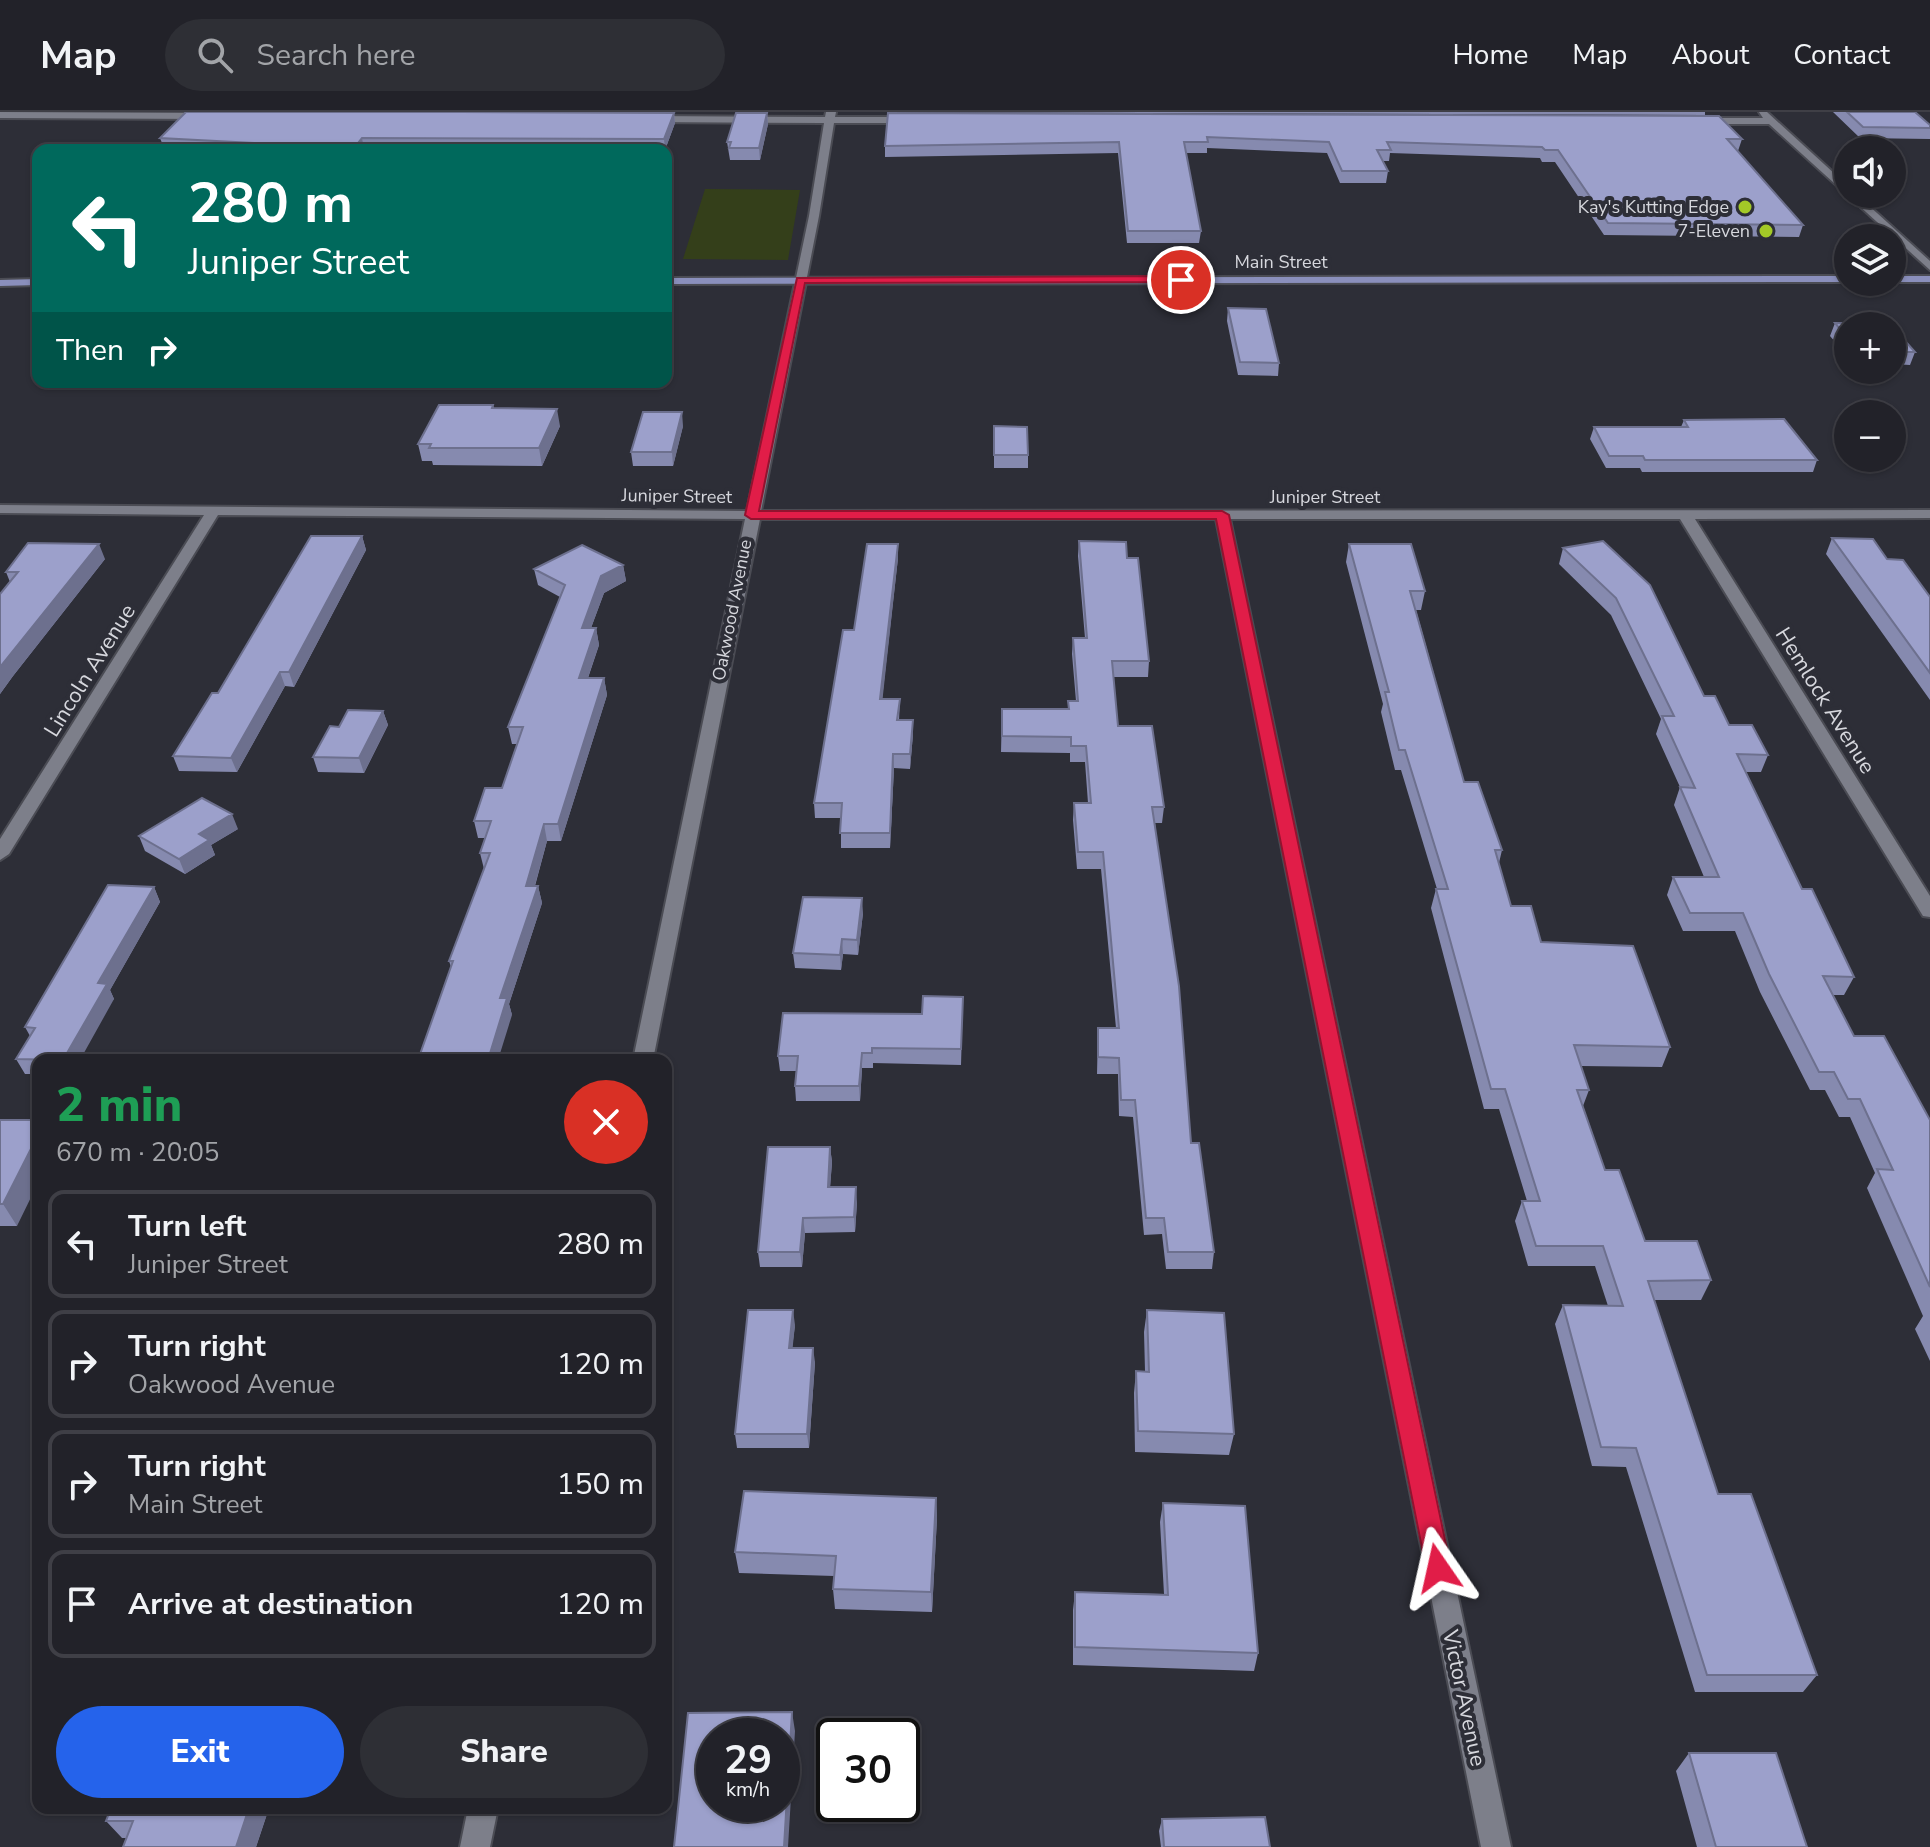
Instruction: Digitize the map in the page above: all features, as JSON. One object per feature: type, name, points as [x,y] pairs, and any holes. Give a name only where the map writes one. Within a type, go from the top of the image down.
[{"type":"main road","name":"Main Street","points":[[672,281],[1834,279]]},
{"type":"main road","points":[[1906,279],[1930,279]]},
{"type":"main road","points":[[0,283],[32,282]]},
{"type":"street","points":[[1762,112],[1834,179]]},
{"type":"street","points":[[0,115],[226,116]]},
{"type":"street","points":[[639,119],[830,116],[925,120]]},
{"type":"street","name":"Oakwood Avenue","points":[[644,1054],[801,280],[830,116]]},
{"type":"street","points":[[1691,121],[1771,121]]},
{"type":"street","points":[[1865,208],[1930,267]]},
{"type":"street","name":"Juniper Street","points":[[0,509],[751,515],[1930,514]]},
{"type":"street","name":"Lincoln Avenue","points":[[0,854],[215,509]]},
{"type":"street","name":"Hemlock Avenue","points":[[1684,513],[1930,911]]},
{"type":"street","name":"Victor Avenue","points":[[1222,515],[1496,1847]]},
{"type":"street","points":[[475,1847],[482,1814]]},
{"type":"green space","points":[[705,189],[800,190],[788,260],[683,259]]},
{"type":"building","points":[[186,112],[674,113],[664,139],[362,138],[358,143],[254,143],[160,138]]},
{"type":"building","points":[[1847,112],[1915,112],[1930,128],[1863,127]]},
{"type":"building","points":[[736,113],[767,113],[759,148],[729,148],[731,142],[727,142]]},
{"type":"building","points":[[888,113],[1719,116],[1742,139],[1727,139],[1803,225],[1608,223],[1558,150],[1542,147],[1387,142],[1391,150],[1377,150],[1388,171],[1342,171],[1329,142],[1207,137],[1208,142],[1184,142],[1201,231],[1128,231],[1119,142],[885,146]]},
{"type":"building","points":[[1228,308],[1266,309],[1279,363],[1240,362]]},
{"type":"building","points":[[1906,342],[1915,352],[1906,352]]},
{"type":"building","points":[[439,405],[557,409],[539,448],[429,448],[431,444],[418,444]]},
{"type":"building","points":[[643,412],[682,412],[672,452],[631,452]]},
{"type":"building","points":[[1784,419],[1817,460],[1645,460],[1643,456],[1609,456],[1594,427],[1688,427],[1684,420]]},
{"type":"building","points":[[994,426],[1027,427],[1028,455],[994,455]]},
{"type":"building","points":[[311,536],[362,536],[289,672],[280,672],[231,758],[173,756],[212,693],[218,693]]},
{"type":"building","points":[[1832,538],[1873,539],[1887,559],[1903,560],[1930,597],[1930,673]]},
{"type":"building","points":[[1079,541],[1126,542],[1127,558],[1138,558],[1149,661],[1112,661],[1118,726],[1152,726],[1164,807],[1152,807],[1179,986],[1191,1143],[1199,1143],[1214,1252],[1168,1252],[1164,1218],[1146,1218],[1135,1100],[1121,1100],[1119,1058],[1098,1057],[1098,1028],[1119,1028],[1103,852],[1078,852],[1074,803],[1091,803],[1086,746],[1071,746],[1071,737],[1002,736],[1002,709],[1069,709],[1068,701],[1078,701],[1073,638],[1087,638]]},
{"type":"building","points":[[1603,541],[1650,585],[1704,696],[1715,696],[1729,725],[1752,725],[1768,755],[1737,754],[1802,889],[1812,889],[1854,977],[1823,976],[1854,1036],[1884,1036],[1930,1120],[1930,1287],[1877,1169],[1893,1170],[1860,1099],[1848,1099],[1834,1072],[1819,1072],[1769,974],[1743,913],[1690,913],[1673,877],[1719,877],[1680,787],[1695,788],[1662,716],[1674,716],[1616,598],[1563,548]]},
{"type":"building","points":[[28,543],[99,544],[0,667],[0,594],[18,572],[6,572]]},
{"type":"building","points":[[867,544],[898,544],[880,699],[900,699],[897,720],[913,720],[910,754],[893,754],[890,833],[840,833],[842,803],[814,803],[843,630],[854,630]]},
{"type":"building","points":[[1349,544],[1411,544],[1425,591],[1410,591],[1464,782],[1478,782],[1502,850],[1495,850],[1511,906],[1531,906],[1541,942],[1633,946],[1670,1047],[1574,1045],[1589,1090],[1577,1090],[1605,1170],[1619,1170],[1645,1241],[1697,1241],[1711,1280],[1648,1281],[1718,1494],[1751,1494],[1817,1675],[1707,1675],[1636,1448],[1601,1447],[1563,1305],[1623,1306],[1603,1246],[1536,1246],[1522,1201],[1540,1201],[1505,1089],[1491,1089],[1436,889],[1448,889],[1405,750],[1399,750],[1385,692],[1389,692]]},
{"type":"building","points":[[582,545],[623,565],[601,576],[582,628],[596,628],[579,678],[604,678],[558,824],[544,824],[526,886],[538,886],[500,998],[507,998],[490,1054],[420,1054],[453,961],[449,961],[490,853],[480,853],[491,821],[474,821],[485,788],[502,788],[523,727],[508,727],[565,585],[534,569]]},
{"type":"building","points":[[348,710],[383,711],[359,758],[313,757],[330,726],[339,727]]},
{"type":"building","points":[[202,798],[232,814],[199,834],[209,840],[179,859],[139,836]]},
{"type":"building","points":[[108,885],[154,887],[98,983],[107,984],[66,1054],[32,1054],[32,1059],[16,1059],[35,1028],[25,1027]]},
{"type":"building","points":[[803,897],[862,898],[857,940],[842,939],[840,955],[793,953]]},
{"type":"building","points":[[923,996],[963,997],[961,1049],[872,1048],[872,1053],[862,1053],[859,1086],[795,1086],[798,1056],[778,1056],[783,1013],[922,1014]]},
{"type":"building","points":[[0,1120],[32,1120],[32,1147],[3,1204],[0,1204]]},
{"type":"building","points":[[768,1147],[830,1147],[828,1187],[856,1187],[854,1217],[803,1218],[800,1252],[758,1252]]},
{"type":"building","points":[[748,1310],[793,1310],[789,1348],[813,1348],[807,1434],[735,1434]]},
{"type":"building","points":[[1147,1310],[1224,1313],[1234,1434],[1138,1431],[1136,1371],[1149,1372]]},
{"type":"building","points":[[744,1491],[936,1498],[931,1592],[833,1589],[836,1556],[735,1552]]},
{"type":"building","points":[[1163,1503],[1245,1506],[1258,1653],[1075,1647],[1075,1592],[1168,1595]]},
{"type":"building","points":[[792,1712],[792,1718],[696,1718],[696,1822],[785,1822],[784,1847],[674,1847],[688,1713]]},
{"type":"building","points":[[1689,1753],[1776,1753],[1807,1847],[1716,1847]]},
{"type":"building","points":[[109,1814],[247,1814],[236,1847],[123,1847],[133,1821],[106,1821]]},
{"type":"building","points":[[1265,1817],[1270,1847],[1164,1847],[1162,1819]]},
{"type":"place","name":"Kay's Kutting Edge","points":[[1745,207]]},
{"type":"place","name":"7-Eleven","points":[[1766,231]]},
{"type":"route","points":[[1181,280],[801,280],[751,515],[1222,515],[1438,1568]]}]
